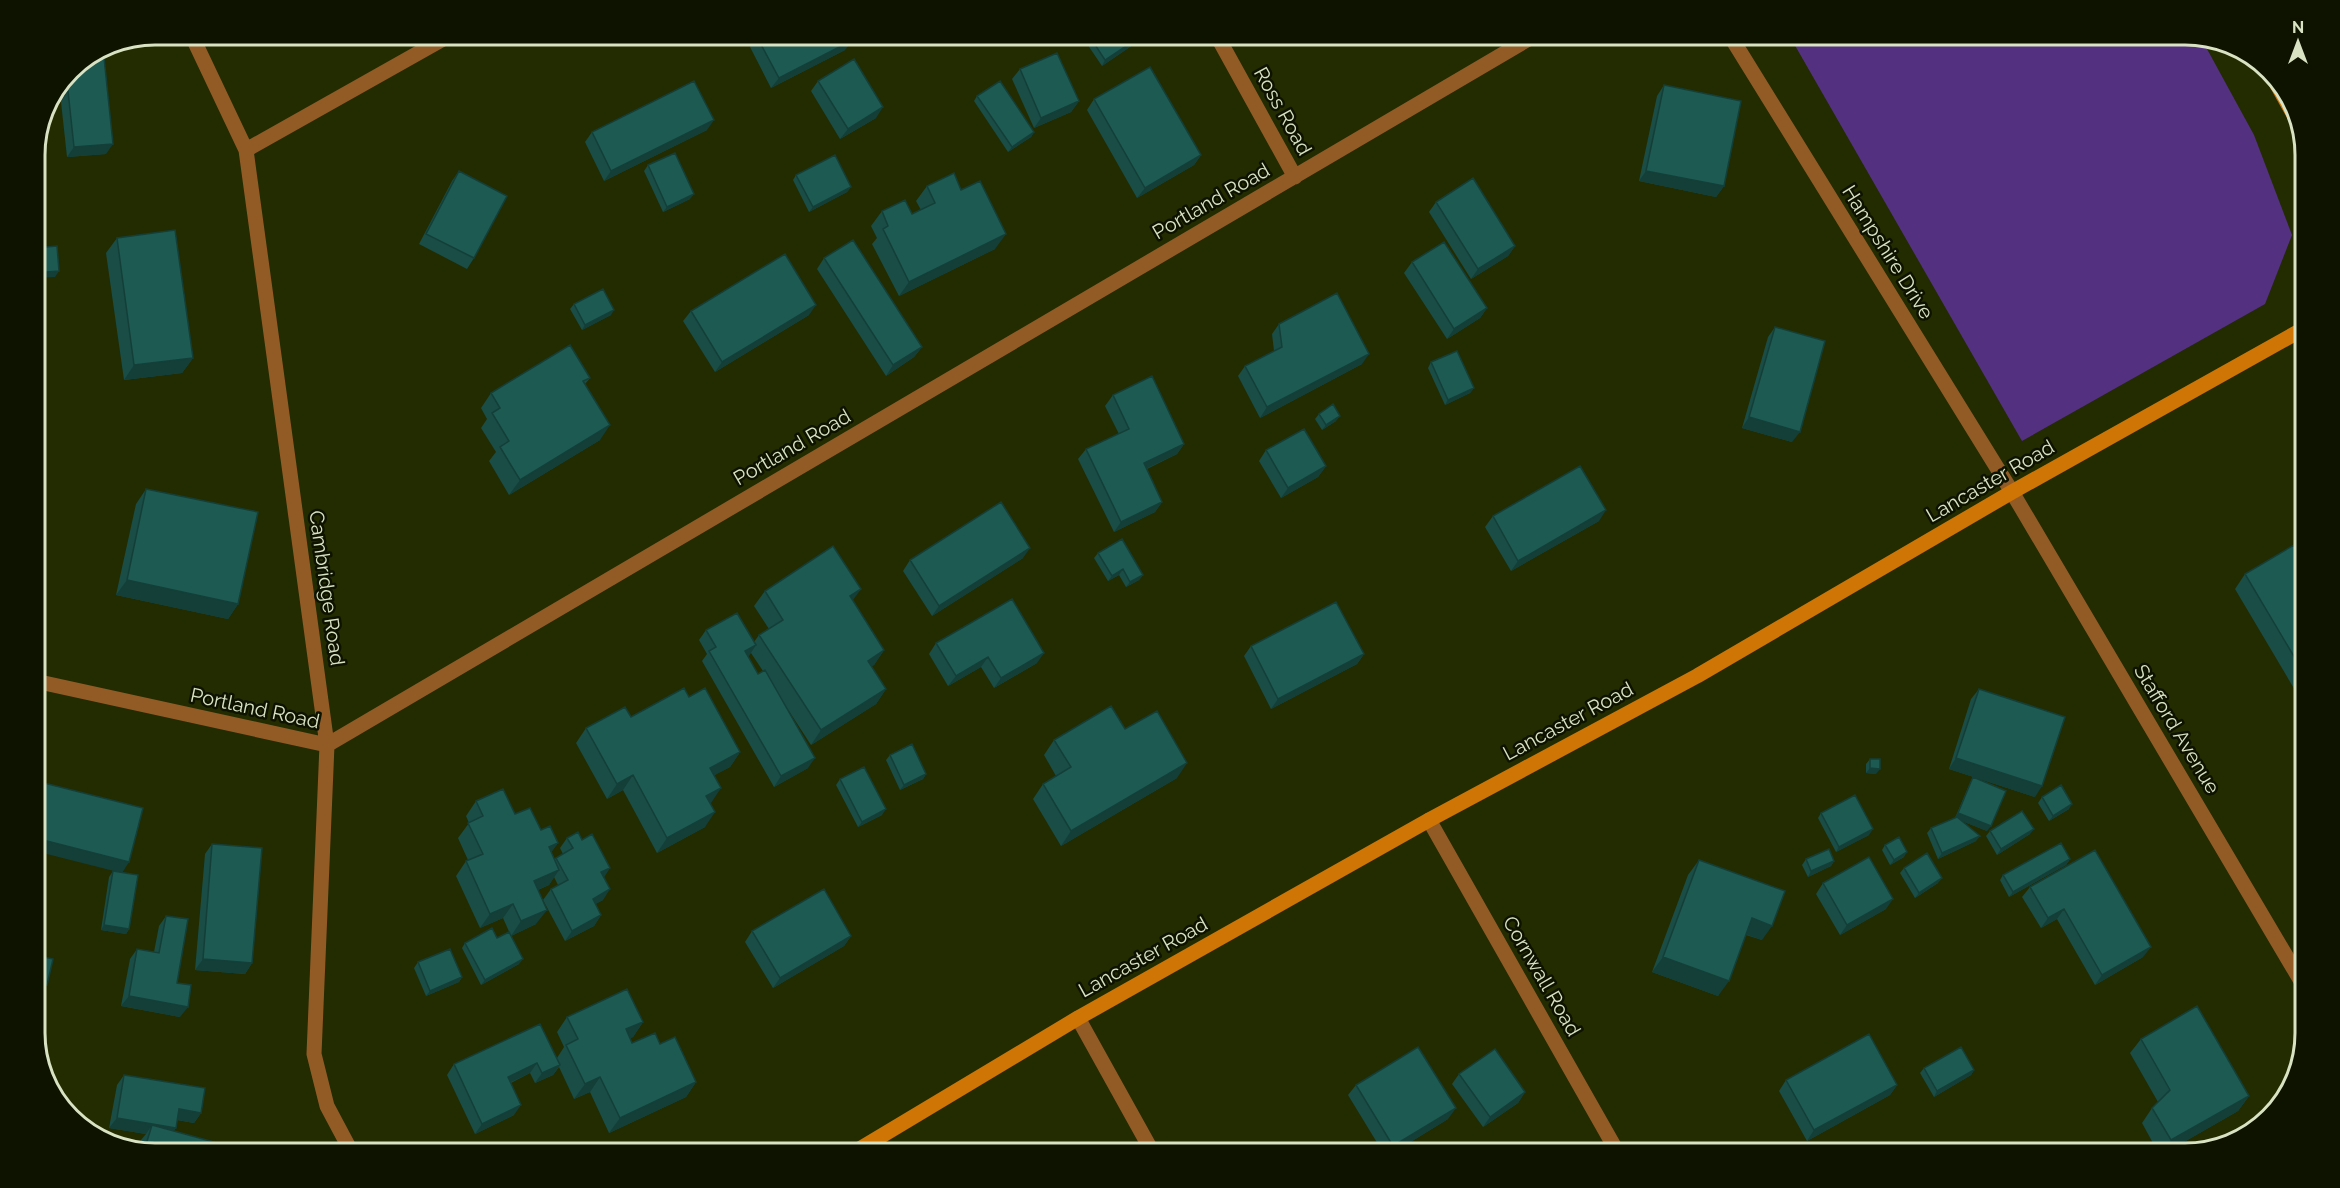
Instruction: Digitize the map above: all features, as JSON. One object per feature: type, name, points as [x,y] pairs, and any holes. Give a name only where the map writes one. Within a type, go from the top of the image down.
[{"type":"street","name":"Cambridge Road","points":[[196,45],[246,150],[327,745],[314,1054],[327,1106],[346,1143]]},
{"type":"street","points":[[246,150],[432,45]]},
{"type":"street","name":"Ross Road","points":[[1222,45],[1295,177]]},
{"type":"street","name":"Portland Road","points":[[45,683],[327,745],[1518,45]]},
{"type":"street","name":"Hampshire Drive","points":[[1737,45],[2012,492]]},
{"type":"street","name":"Lancaster Road","points":[[871,1143],[1078,1018],[1430,820],[1697,676],[2012,492],[2295,334]]},
{"type":"street","name":"Stafford Avenue","points":[[2012,492],[2295,969]]},
{"type":"street","name":"Cornwall Road","points":[[1430,820],[1612,1143]]},
{"type":"street","points":[[1078,1018],[1147,1143]]},
{"type":"shaded area","points":[[1795,45],[2185,45],[2206,47],[2254,135],[2292,235],[2265,304],[2022,441]]},
{"type":"building","points":[[761,45],[843,45],[779,78]]},
{"type":"building","points":[[1095,45],[1128,45],[1105,60]]},
{"type":"building","points":[[1057,53],[1079,101],[1041,118],[1020,69]]},
{"type":"building","points":[[104,57],[113,144],[74,147],[68,91],[66,91],[82,72]]},
{"type":"building","points":[[854,59],[883,107],[848,129],[818,81]]},
{"type":"building","points":[[1150,67],[1201,155],[1145,188],[1094,99]]},
{"type":"building","points":[[694,81],[714,120],[611,171],[592,132]]},
{"type":"building","points":[[1000,81],[1034,132],[1012,147],[977,96]]},
{"type":"building","points":[[1664,85],[1741,101],[1724,186],[1646,171]]},
{"type":"building","points":[[675,153],[694,194],[667,207],[648,165]]},
{"type":"building","points":[[835,155],[851,187],[813,207],[796,175]]},
{"type":"building","points":[[459,171],[507,196],[474,258],[426,234]]},
{"type":"building","points":[[954,173],[961,190],[980,181],[1006,234],[909,282],[883,229],[888,226],[882,211],[905,200],[912,214],[935,203],[927,186]]},
{"type":"building","points":[[1473,178],[1515,246],[1478,269],[1436,202]]},
{"type":"building","points":[[175,230],[193,358],[134,365],[117,238]]},
{"type":"building","points":[[853,240],[922,347],[893,365],[824,258]]},
{"type":"building","points":[[1444,242],[1487,308],[1454,329],[1412,262]]},
{"type":"building","points":[[57,246],[59,271],[45,272],[45,247]]},
{"type":"building","points":[[785,254],[816,305],[722,362],[691,311]]},
{"type":"building","points":[[603,289],[614,310],[585,325],[574,304]]},
{"type":"building","points":[[1337,293],[1369,354],[1267,407],[1245,366],[1282,347],[1279,324]]},
{"type":"building","points":[[1775,327],[1825,341],[1800,432],[1749,417]]},
{"type":"building","points":[[570,345],[590,378],[583,381],[610,425],[520,480],[500,447],[509,441],[492,413],[500,408],[491,393]]},
{"type":"building","points":[[1457,351],[1474,388],[1448,400],[1431,362]]},
{"type":"building","points":[[1152,376],[1184,444],[1144,463],[1162,502],[1121,522],[1086,449],[1129,429],[1113,395]]},
{"type":"building","points":[[1333,404],[1340,416],[1326,425],[1319,414]]},
{"type":"building","points":[[1304,429],[1326,466],[1288,488],[1266,450]]},
{"type":"building","points":[[1580,466],[1606,510],[1518,561],[1493,516]]},
{"type":"building","points":[[146,489],[258,512],[238,604],[127,580]]},
{"type":"building","points":[[1001,502],[1030,548],[939,606],[910,560]]},
{"type":"building","points":[[1122,539],[1143,575],[1130,582],[1123,569],[1112,576],[1098,553]]},
{"type":"building","points":[[2294,545],[2295,658],[2245,574]]},
{"type":"building","points":[[833,546],[861,589],[850,596],[884,650],[868,661],[886,689],[821,730],[759,635],[783,620],[765,591]]},
{"type":"building","points":[[1012,599],[1044,653],[1001,678],[988,657],[956,676],[936,643]]},
{"type":"building","points":[[1336,602],[1364,654],[1278,699],[1251,646]]},
{"type":"building","points":[[737,613],[756,645],[745,651],[758,674],[765,670],[815,758],[781,776],[709,651],[716,647],[706,630]]},
{"type":"building","points":[[684,688],[689,697],[705,688],[740,752],[710,768],[721,788],[706,796],[715,812],[667,838],[633,775],[617,784],[586,728],[625,707],[631,717]]},
{"type":"building","points":[[1979,689],[2065,717],[2042,786],[1956,758]]},
{"type":"building","points":[[1111,706],[1125,729],[1157,711],[1187,763],[1071,831],[1043,784],[1071,767],[1054,740]]},
{"type":"building","points":[[912,744],[926,774],[904,785],[890,755]]},
{"type":"building","points":[[1870,759],[1880,759],[1880,769],[1870,768]]},
{"type":"building","points":[[864,767],[886,809],[862,822],[840,779]]},
{"type":"building","points":[[1973,777],[2006,791],[1991,826],[1958,813]]},
{"type":"building","points":[[45,783],[143,808],[129,862],[45,841]]},
{"type":"building","points":[[2061,785],[2072,804],[2053,816],[2042,797]]},
{"type":"building","points":[[503,789],[515,814],[530,808],[541,830],[550,826],[558,843],[549,847],[559,870],[534,881],[547,910],[521,921],[513,904],[490,914],[466,861],[483,854],[468,823],[483,816],[476,801]]},
{"type":"building","points":[[1855,795],[1873,829],[1839,847],[1821,813]]},
{"type":"building","points":[[2022,811],[2034,829],[2001,849],[1990,831]]},
{"type":"building","points":[[1957,817],[1980,836],[1942,853],[1931,828]]},
{"type":"building","points":[[578,832],[582,840],[592,834],[610,868],[601,872],[610,889],[593,899],[601,915],[572,931],[551,889],[568,880],[556,858],[573,848],[567,838]]},
{"type":"building","points":[[1899,837],[1907,852],[1894,860],[1885,845]]},
{"type":"building","points":[[2061,843],[2070,859],[2013,892],[2003,875]]},
{"type":"building","points":[[212,844],[262,848],[252,963],[203,959]]},
{"type":"building","points":[[1829,849],[1834,861],[1811,871],[1806,859]]},
{"type":"building","points":[[2095,850],[2151,947],[2102,975],[2064,909],[2048,918],[2030,887]]},
{"type":"building","points":[[1927,853],[1942,878],[1919,893],[1904,868]]},
{"type":"building","points":[[1869,857],[1893,899],[1847,925],[1823,883]]},
{"type":"building","points":[[1699,860],[1785,891],[1772,926],[1752,918],[1729,981],[1663,957]]},
{"type":"building","points":[[113,871],[138,875],[129,929],[104,925]]},
{"type":"building","points":[[824,889],[851,936],[780,978],[752,931]]},
{"type":"building","points":[[166,916],[188,919],[177,983],[191,985],[188,1007],[129,996],[137,949],[159,953]]},
{"type":"building","points":[[492,928],[497,938],[509,932],[523,959],[485,980],[465,943]]},
{"type":"building","points":[[450,949],[462,977],[430,991],[418,962]]},
{"type":"building","points":[[45,957],[53,959],[47,985],[45,984]]},
{"type":"building","points":[[627,989],[643,1022],[626,1029],[632,1043],[655,1033],[660,1044],[675,1037],[696,1082],[620,1118],[600,1077],[585,1084],[566,1045],[578,1039],[567,1017]]},
{"type":"building","points":[[2197,1006],[2249,1096],[2171,1140],[2152,1108],[2170,1090],[2141,1039]]},
{"type":"building","points":[[540,1024],[560,1065],[542,1073],[537,1063],[508,1077],[521,1105],[482,1124],[454,1064]]},
{"type":"building","points":[[1869,1034],[1897,1085],[1814,1130],[1786,1080]]},
{"type":"building","points":[[1418,1047],[1456,1108],[1398,1143],[1391,1143],[1356,1085]]},
{"type":"building","points":[[1961,1047],[1974,1070],[1937,1091],[1924,1068]]},
{"type":"building","points":[[1495,1049],[1525,1092],[1490,1117],[1459,1074]]},
{"type":"building","points":[[124,1075],[205,1088],[201,1113],[179,1109],[176,1128],[117,1118]]},
{"type":"building","points":[[152,1125],[217,1143],[155,1143],[147,1142]]}]
